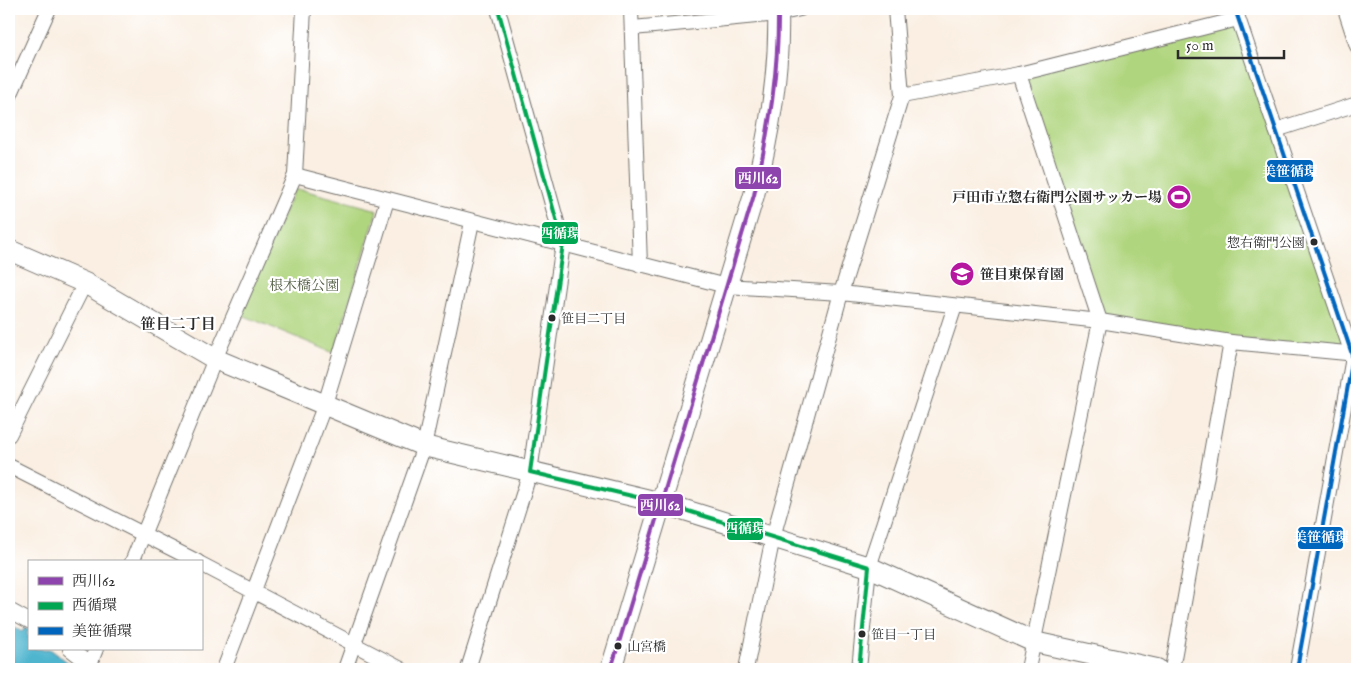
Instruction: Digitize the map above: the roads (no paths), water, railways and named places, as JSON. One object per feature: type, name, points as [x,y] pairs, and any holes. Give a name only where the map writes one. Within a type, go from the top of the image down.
[{"type":"street","points":[[9,98],[49,9]]},
{"type":"street","points":[[133,560],[215,359],[294,175],[304,9]]},
{"type":"street","points":[[468,669],[530,472],[563,244],[498,9]]},
{"type":"street","points":[[631,9],[640,265]]},
{"type":"street","points":[[633,28],[800,9]]},
{"type":"street","points":[[746,669],[774,537],[841,293],[902,96],[896,9]]},
{"type":"street","points":[[1345,9],[1357,46]]},
{"type":"street","points":[[611,669],[754,195],[765,150],[774,95],[778,59],[778,11]]},
{"type":"street","points":[[902,96],[1019,74],[1236,14],[1355,354],[1297,669]]},
{"type":"street","points":[[1019,74],[1100,321],[1028,669]]},
{"type":"street","points":[[1276,130],[1357,104]]},
{"type":"street","points":[[294,175],[726,286],[841,293],[1100,321],[1231,342],[1355,354]]},
{"type":"street","points":[[224,669],[326,404],[387,200]]},
{"type":"street","points":[[345,669],[424,446],[472,222]]},
{"type":"street","points":[[9,250],[86,283],[215,359],[424,446],[662,502],[869,566],[1034,642],[1157,669]]},
{"type":"street","points":[[9,435],[86,283]]},
{"type":"street","points":[[859,669],[869,566],[955,306]]},
{"type":"street","points":[[1172,669],[1231,342]]},
{"type":"street","points":[[9,466],[194,560]]},
{"type":"street","points":[[202,565],[401,669]]},
{"type":"street","points":[[9,610],[28,620]]},
{"type":"street","points":[[71,650],[93,667],[96,650]]},
{"type":"water","points":[[9,624],[23,632],[26,627],[28,628],[28,650],[51,650],[77,669],[9,669]]},
{"type":"place","name":"戸田市立惣右衛門公園サッカー場","points":[[1179,197]]},
{"type":"place","name":"惣右衛門公園","points":[[1314,242]]},
{"type":"place","name":"笹目東保育園","points":[[962,274]]},
{"type":"place","name":"笹目二丁目","points":[[552,318]]},
{"type":"place","name":"笹目一丁目","points":[[862,634]]},
{"type":"place","name":"山宮橋","points":[[618,646]]},
{"type":"district","name":"笹目二丁目","points":[[178,324]]},
{"type":"park label","name":"根木橋公園","points":[[304,285]]}]
